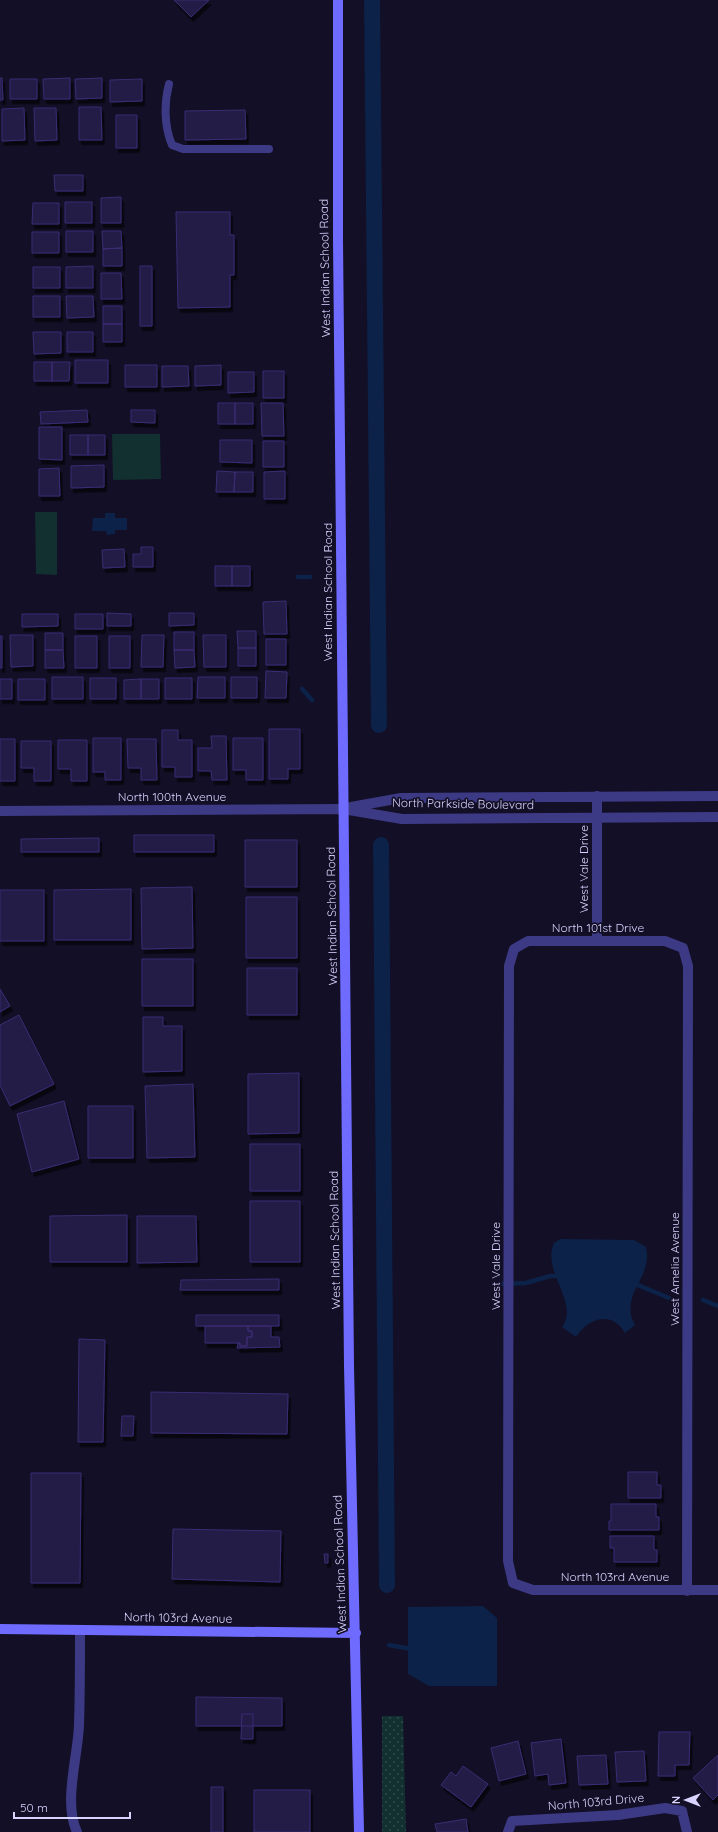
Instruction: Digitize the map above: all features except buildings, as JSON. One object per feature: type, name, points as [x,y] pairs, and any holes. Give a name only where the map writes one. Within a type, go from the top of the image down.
[{"type":"main road","name":"West Indian School Road","points":[[338,0],[338,233],[349,1398],[356,1633],[359,1832]]},
{"type":"main road","name":"North 103rd Avenue","points":[[0,1629],[356,1633]]},
{"type":"street","name":"West Vale Drive","points":[[597,796],[597,941]]},
{"type":"street","name":"North Parkside Boulevard","points":[[343,809],[401,798],[718,796]]},
{"type":"street","name":"North Parkside Boulevard","points":[[343,809],[402,819],[718,817]]},
{"type":"street","name":"North 100th Avenue","points":[[0,811],[343,809]]},
{"type":"street","name":"North 101st Drive","points":[[514,949],[528,941],[665,941],[683,948]]},
{"type":"street","name":"West Amelia Avenue","points":[[683,948],[688,966],[687,1590]]},
{"type":"street","name":"West Vale Drive","points":[[513,1583],[508,1561],[509,982],[510,966],[514,949]]},
{"type":"street","name":"North 103rd Avenue","points":[[513,1583],[533,1590],[718,1590]]},
{"type":"street","points":[[77,1832],[72,1812],[73,1775],[79,1727],[80,1630]]},
{"type":"street","name":"North 103rd Drive","points":[[508,1832],[512,1821],[618,1815],[665,1808],[682,1811],[687,1832]]},
{"type":"lane","points":[[169,84],[166,94],[167,132],[172,145],[182,149],[269,149]]},
{"type":"green space","points":[[112,434],[160,434],[161,479],[113,480]]},
{"type":"green space","points":[[35,512],[57,512],[57,575],[36,574]]},
{"type":"green space","points":[[382,1716],[403,1716],[406,1832],[382,1832]]},
{"type":"water","points":[[105,513],[115,513],[115,518],[127,518],[127,530],[115,530],[115,534],[107,535],[106,531],[92,531],[93,518],[105,518]]},
{"type":"water","points":[[560,1239],[634,1240],[646,1247],[647,1258],[645,1268],[633,1295],[631,1304],[631,1314],[635,1325],[625,1333],[614,1321],[607,1319],[593,1321],[581,1330],[576,1337],[562,1327],[566,1318],[567,1308],[552,1265],[551,1254],[554,1243]]},
{"type":"water","points":[[483,1606],[497,1618],[497,1686],[429,1686],[408,1674],[408,1607]]},
{"type":"waterway","points":[[372,0],[379,725]]},
{"type":"waterway","points":[[298,577],[310,577]]},
{"type":"waterway","points":[[302,689],[312,700]]},
{"type":"waterway","points":[[381,845],[387,1585]]},
{"type":"waterway","points":[[498,1284],[526,1283],[550,1276],[559,1276]]},
{"type":"waterway","points":[[633,1283],[669,1298]]},
{"type":"waterway","points":[[703,1300],[718,1306]]},
{"type":"waterway","points":[[389,1645],[412,1649]]}]
